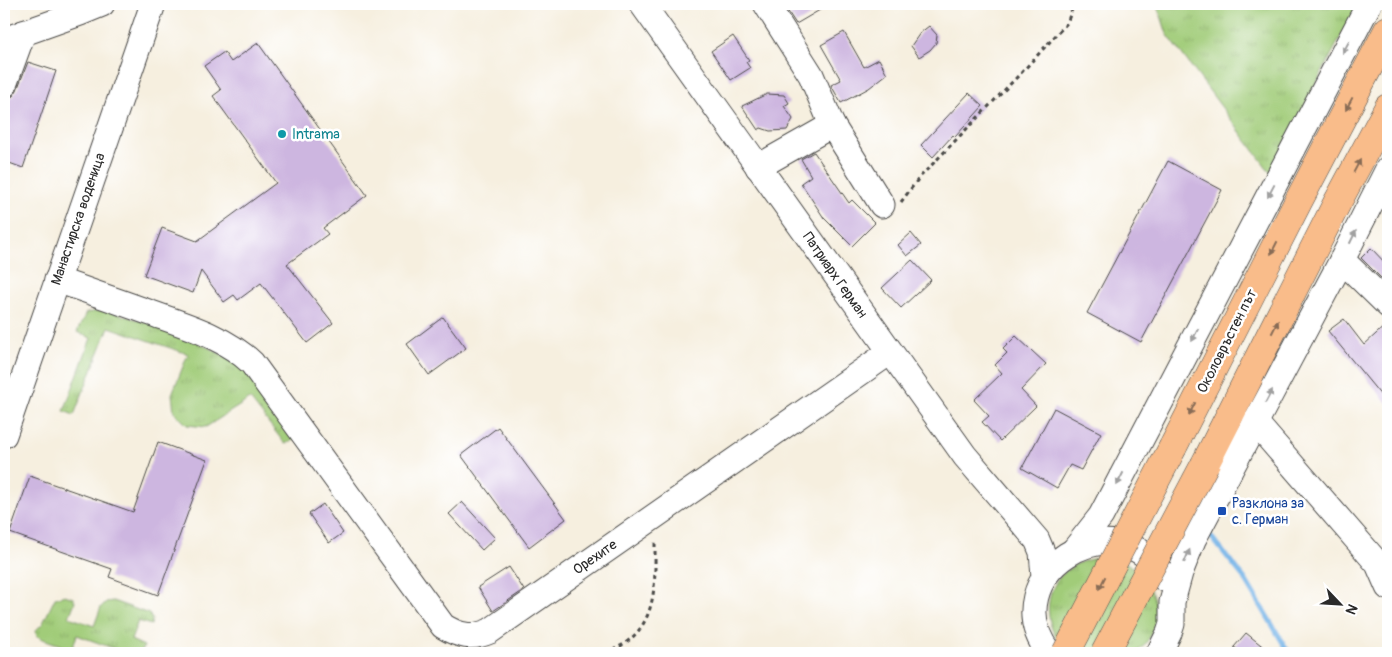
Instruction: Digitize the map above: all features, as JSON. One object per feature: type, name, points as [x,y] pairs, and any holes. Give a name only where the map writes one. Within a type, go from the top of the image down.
[{"type":"highway","name":"Околовръстен път","points":[[1066,653],[1388,30]]},
{"type":"highway","points":[[1105,653],[1205,464],[1388,108]]},
{"type":"street","points":[[4,85],[13,36],[102,4]]},
{"type":"street","name":"Манастирска воденица","points":[[4,435],[153,4]]},
{"type":"street","name":"Патриарх Герман","points":[[642,4],[966,456],[1037,540],[1042,552],[1044,577]]},
{"type":"street","points":[[766,4],[811,75],[832,124],[882,205]]},
{"type":"street","points":[[1028,653],[1036,628],[1036,601],[1044,577],[1055,563],[1073,550],[1101,516],[1369,4]]},
{"type":"street","points":[[758,167],[832,124]]},
{"type":"street","points":[[1168,647],[1172,624],[1172,602],[1180,572],[1193,540],[1342,260],[1388,169]]},
{"type":"street","points":[[1342,260],[1388,305]]},
{"type":"street","name":"Орехите","points":[[57,280],[179,323],[217,339],[241,353],[252,363],[443,626],[454,633],[466,636],[480,636],[490,631],[655,514],[890,352]]},
{"type":"street","points":[[1255,422],[1383,561],[1388,587]]},
{"type":"street","name":"Патриарх Герман","points":[[1037,540],[1060,551],[1073,550]]},
{"type":"street","points":[[1073,550],[1096,543],[1114,543],[1138,552],[1147,558],[1162,574],[1172,602]]},
{"type":"street","points":[[1036,628],[1049,653]]},
{"type":"path","points":[[882,205],[897,206],[920,178],[1066,24],[1074,4]]},
{"type":"path","points":[[605,653],[620,648],[641,629],[652,604],[655,568],[655,514]]},
{"type":"green space","points":[[1157,4],[1358,4],[1270,172],[1167,34]]},
{"type":"green space","points":[[105,310],[178,332],[240,364],[295,439],[285,444],[250,399],[206,427],[187,425],[174,412],[172,394],[188,354],[109,327],[74,415],[64,411],[91,338],[77,332],[86,313]]},
{"type":"green space","points":[[1103,557],[1131,565],[1146,580],[1151,590],[1155,613],[1151,635],[1136,653],[1069,653],[1054,634],[1048,610],[1050,598],[1060,577],[1070,568],[1086,561]]},
{"type":"green space","points":[[65,595],[73,598],[75,602],[69,617],[94,626],[101,607],[106,602],[113,601],[149,614],[152,619],[151,625],[138,621],[131,640],[144,646],[141,653],[117,653],[118,650],[77,635],[72,649],[40,638],[36,634],[36,630],[43,623],[55,598]]},
{"type":"building","points":[[783,4],[830,4],[796,24]]},
{"type":"building","points":[[929,26],[937,35],[936,43],[930,50],[919,57],[911,46],[920,33]]},
{"type":"building","points":[[844,32],[864,67],[879,59],[887,74],[869,88],[841,103],[831,85],[841,80],[821,45]]},
{"type":"building","points":[[733,36],[749,60],[746,62],[750,68],[731,80],[711,51]]},
{"type":"building","name":"Intrama","points":[[258,43],[367,195],[323,228],[328,234],[287,264],[333,323],[307,343],[261,283],[238,300],[234,295],[224,302],[201,271],[193,293],[144,275],[162,228],[197,241],[276,183],[213,96],[221,90],[204,66],[224,52],[231,62]]},
{"type":"building","points":[[28,62],[56,71],[23,168],[4,161],[4,103],[5,99],[13,96],[17,90]]},
{"type":"building","points":[[969,93],[983,106],[955,137],[953,135],[933,157],[921,145]]},
{"type":"building","points":[[767,94],[784,95],[789,103],[784,106],[793,119],[787,130],[770,131],[761,128],[758,130],[742,106]]},
{"type":"building","points":[[814,152],[849,203],[852,200],[875,223],[852,246],[824,218],[801,183],[811,176],[801,159]]},
{"type":"building","points":[[1168,161],[1222,190],[1141,342],[1087,313]]},
{"type":"building","points":[[911,233],[921,245],[907,256],[898,245]]},
{"type":"building","points":[[1371,248],[1388,266],[1388,285],[1361,258]]},
{"type":"building","points":[[912,260],[931,280],[901,308],[882,288]]},
{"type":"building","points":[[443,317],[466,348],[429,375],[407,344]]},
{"type":"building","points":[[1344,319],[1364,345],[1388,323],[1388,404],[1328,331]]},
{"type":"building","points":[[1016,336],[1046,364],[1021,390],[1036,406],[1000,441],[982,422],[989,416],[974,400],[1002,373],[995,365],[1007,353],[1003,349]]},
{"type":"building","points":[[1054,408],[1101,433],[1081,470],[1070,465],[1057,488],[1022,468]]},
{"type":"building","points":[[498,427],[566,519],[529,547],[461,455]]},
{"type":"building","points":[[158,442],[207,460],[158,595],[109,577],[112,569],[10,533],[30,476],[133,512]]},
{"type":"building","points":[[462,502],[495,538],[482,550],[449,514]]},
{"type":"building","points":[[323,504],[343,533],[329,543],[309,514]]},
{"type":"building","points":[[509,567],[524,590],[493,611],[478,587]]},
{"type":"building","points":[[1246,633],[1271,653],[1242,653],[1234,647]]},
{"type":"waterway","points":[[1208,533],[1245,579],[1289,653]]},
{"type":"place","name":"Intrama","points":[[282,134]]},
{"type":"place","name":"Разклона за с. Герман","points":[[1222,511]]}]
